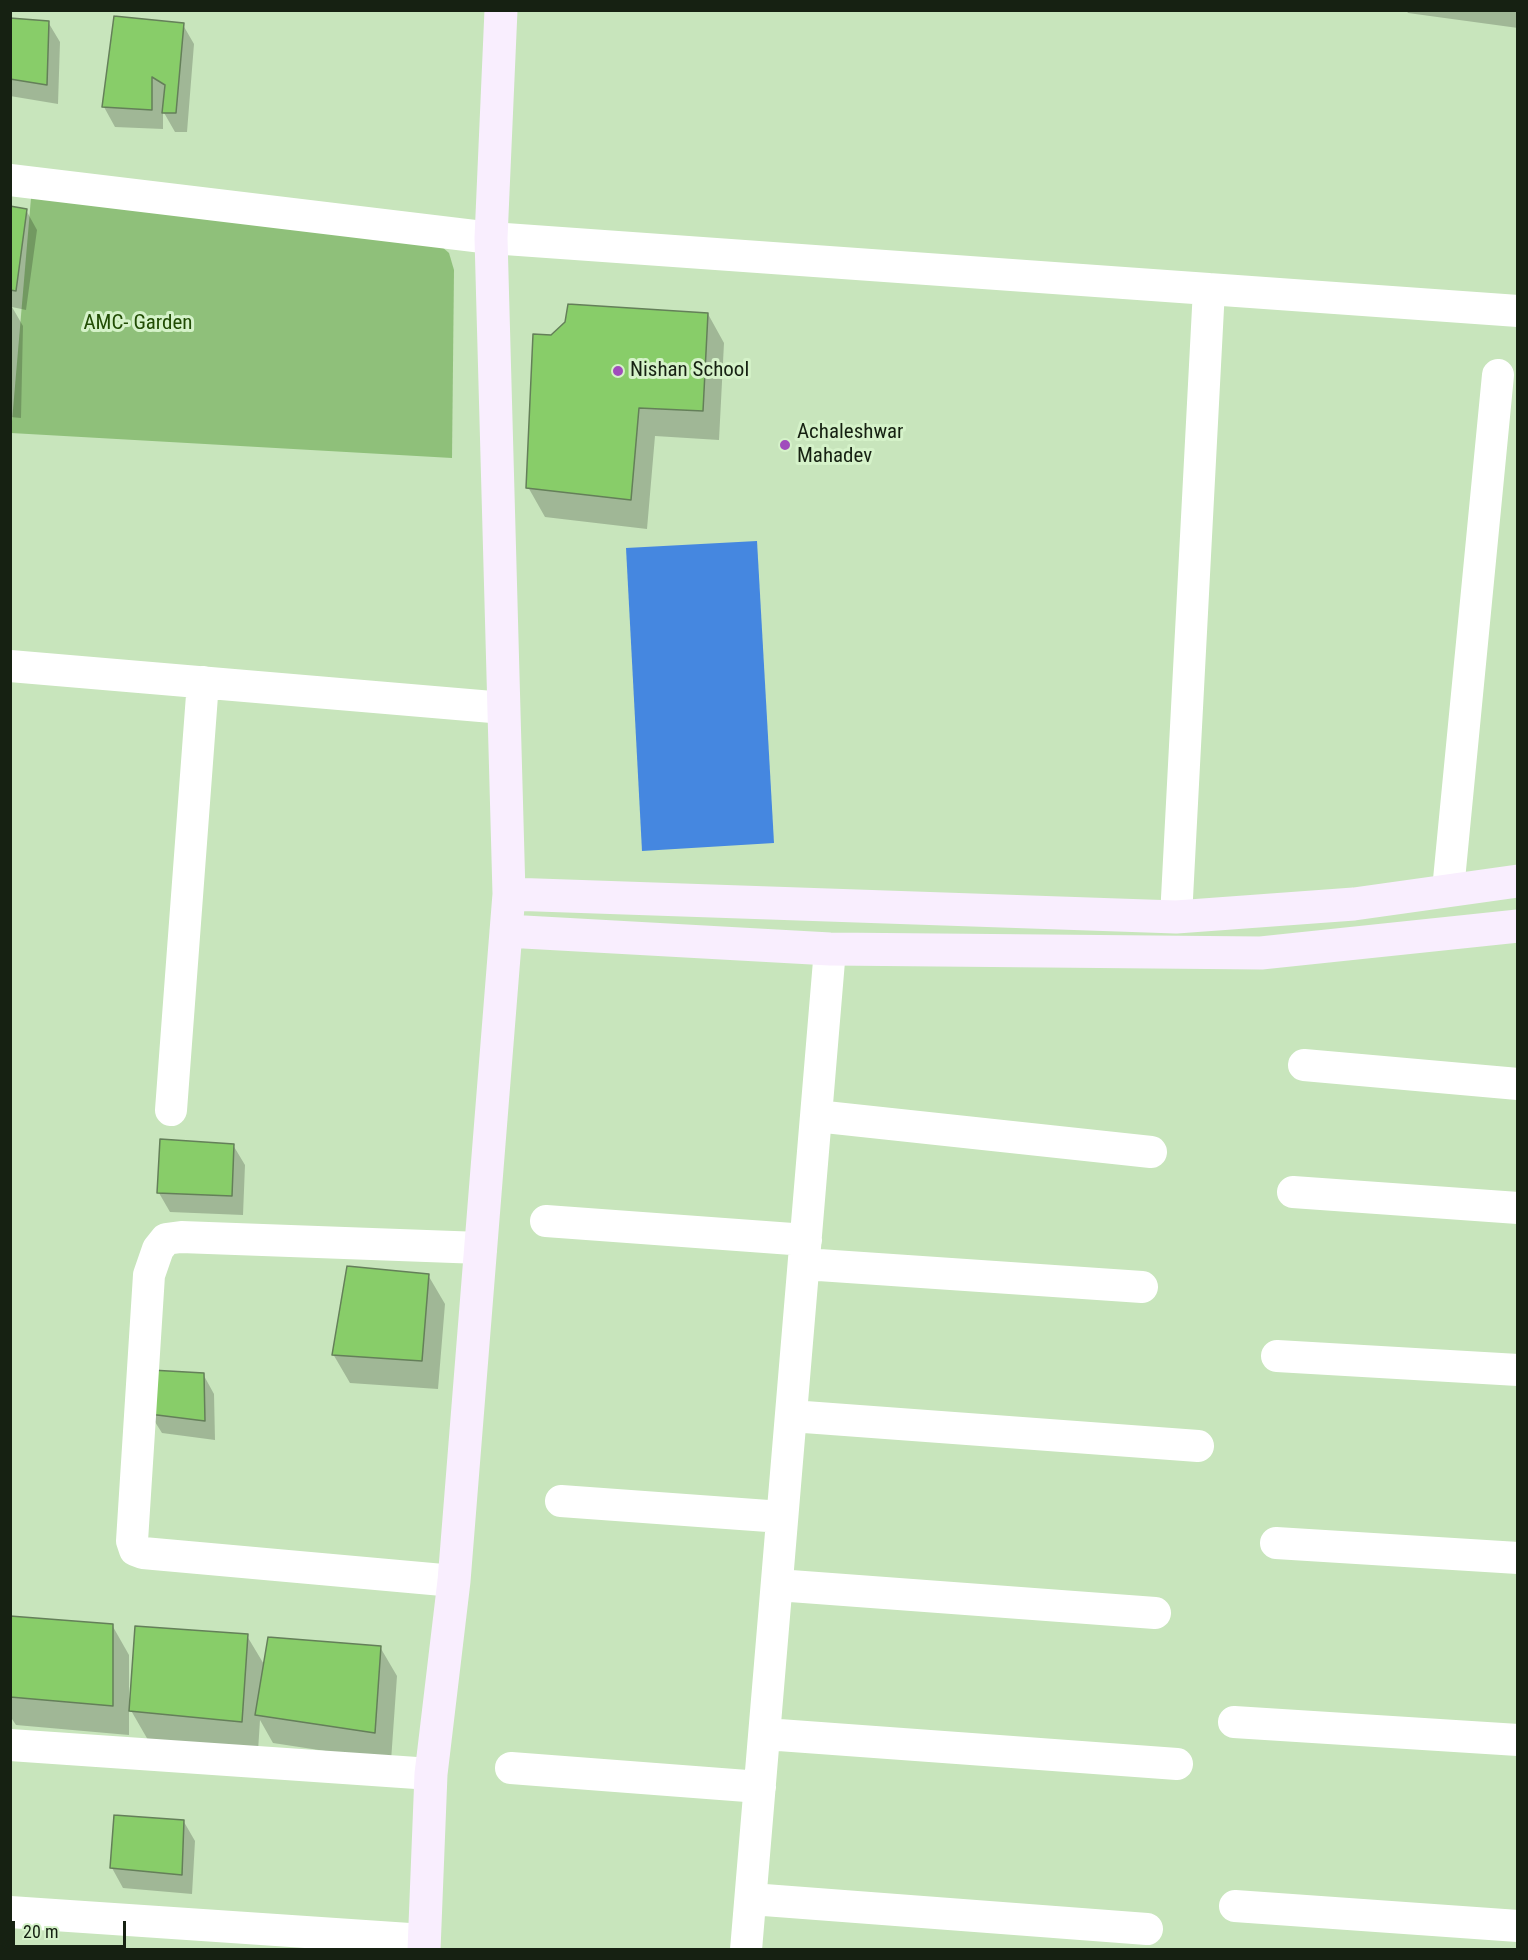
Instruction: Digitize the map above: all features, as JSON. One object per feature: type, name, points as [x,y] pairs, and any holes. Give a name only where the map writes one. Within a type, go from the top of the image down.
[{"type":"street","points":[[10,1912],[424,1945],[431,1774],[454,1581],[509,894],[491,238],[501,10]]},
{"type":"street","points":[[10,180],[491,238],[1518,311]]},
{"type":"street","points":[[1176,917],[1209,289]]},
{"type":"street","points":[[1448,890],[1498,375]]},
{"type":"street","points":[[10,666],[504,708]]},
{"type":"street","points":[[171,1110],[203,682]]},
{"type":"street","points":[[509,894],[1176,917],[1354,904],[1518,881]]},
{"type":"street","points":[[506,931],[830,949],[1261,953],[1518,926]]},
{"type":"street","points":[[747,1950],[830,949]]},
{"type":"street","points":[[1304,1065],[1518,1084]]},
{"type":"street","points":[[816,1116],[1150,1152]]},
{"type":"street","points":[[1293,1192],[1518,1208]]},
{"type":"street","points":[[546,1221],[805,1252],[1142,1287]]},
{"type":"street","points":[[454,1581],[143,1553],[135,1550],[132,1541],[150,1275],[158,1249],[166,1239],[181,1237],[481,1248]]},
{"type":"street","points":[[1277,1356],[1518,1370]]},
{"type":"street","points":[[791,1416],[1198,1446]]},
{"type":"street","points":[[561,1501],[782,1517]]},
{"type":"street","points":[[1276,1543],[1518,1558]]},
{"type":"street","points":[[777,1585],[1155,1613]]},
{"type":"street","points":[[1234,1722],[1518,1740]]},
{"type":"street","points":[[765,1734],[1178,1764]]},
{"type":"street","points":[[10,1745],[431,1774]]},
{"type":"street","points":[[511,1768],[760,1787]]},
{"type":"street","points":[[751,1899],[1147,1929]]},
{"type":"street","points":[[1235,1906],[1518,1926]]},
{"type":"green space","name":"AMC- Garden","points":[[31,198],[424,231],[449,253],[454,270],[452,458],[11,433]]},
{"type":"water","points":[[757,541],[774,843],[642,851],[626,548]]},
{"type":"building","points":[[114,16],[184,23],[176,113],[162,113],[165,85],[152,77],[152,110],[102,107]]},
{"type":"building","points":[[10,18],[49,21],[47,85],[10,79]]},
{"type":"building","points":[[10,206],[27,209],[16,291],[10,290]]},
{"type":"building","name":"Nishan School","points":[[568,304],[708,313],[703,411],[639,408],[631,500],[526,488],[533,334],[551,335],[565,322]]},
{"type":"building","points":[[160,1139],[234,1144],[232,1196],[157,1193]]},
{"type":"building","points":[[347,1266],[429,1274],[422,1361],[332,1355]]},
{"type":"building","points":[[151,1370],[204,1373],[205,1421],[149,1414]]},
{"type":"building","points":[[10,1616],[113,1624],[113,1706],[10,1697]]},
{"type":"building","points":[[135,1626],[248,1634],[242,1722],[129,1711]]},
{"type":"building","points":[[268,1637],[381,1646],[375,1733],[255,1715]]},
{"type":"building","points":[[114,1815],[184,1820],[182,1875],[110,1868]]},
{"type":"building","points":[[10,1946],[51,1948],[50,1950],[10,1950]]},
{"type":"place","name":"Nishan School","points":[[618,371]]},
{"type":"place","name":"Achaleshwar Mahadev","points":[[785,445]]}]
